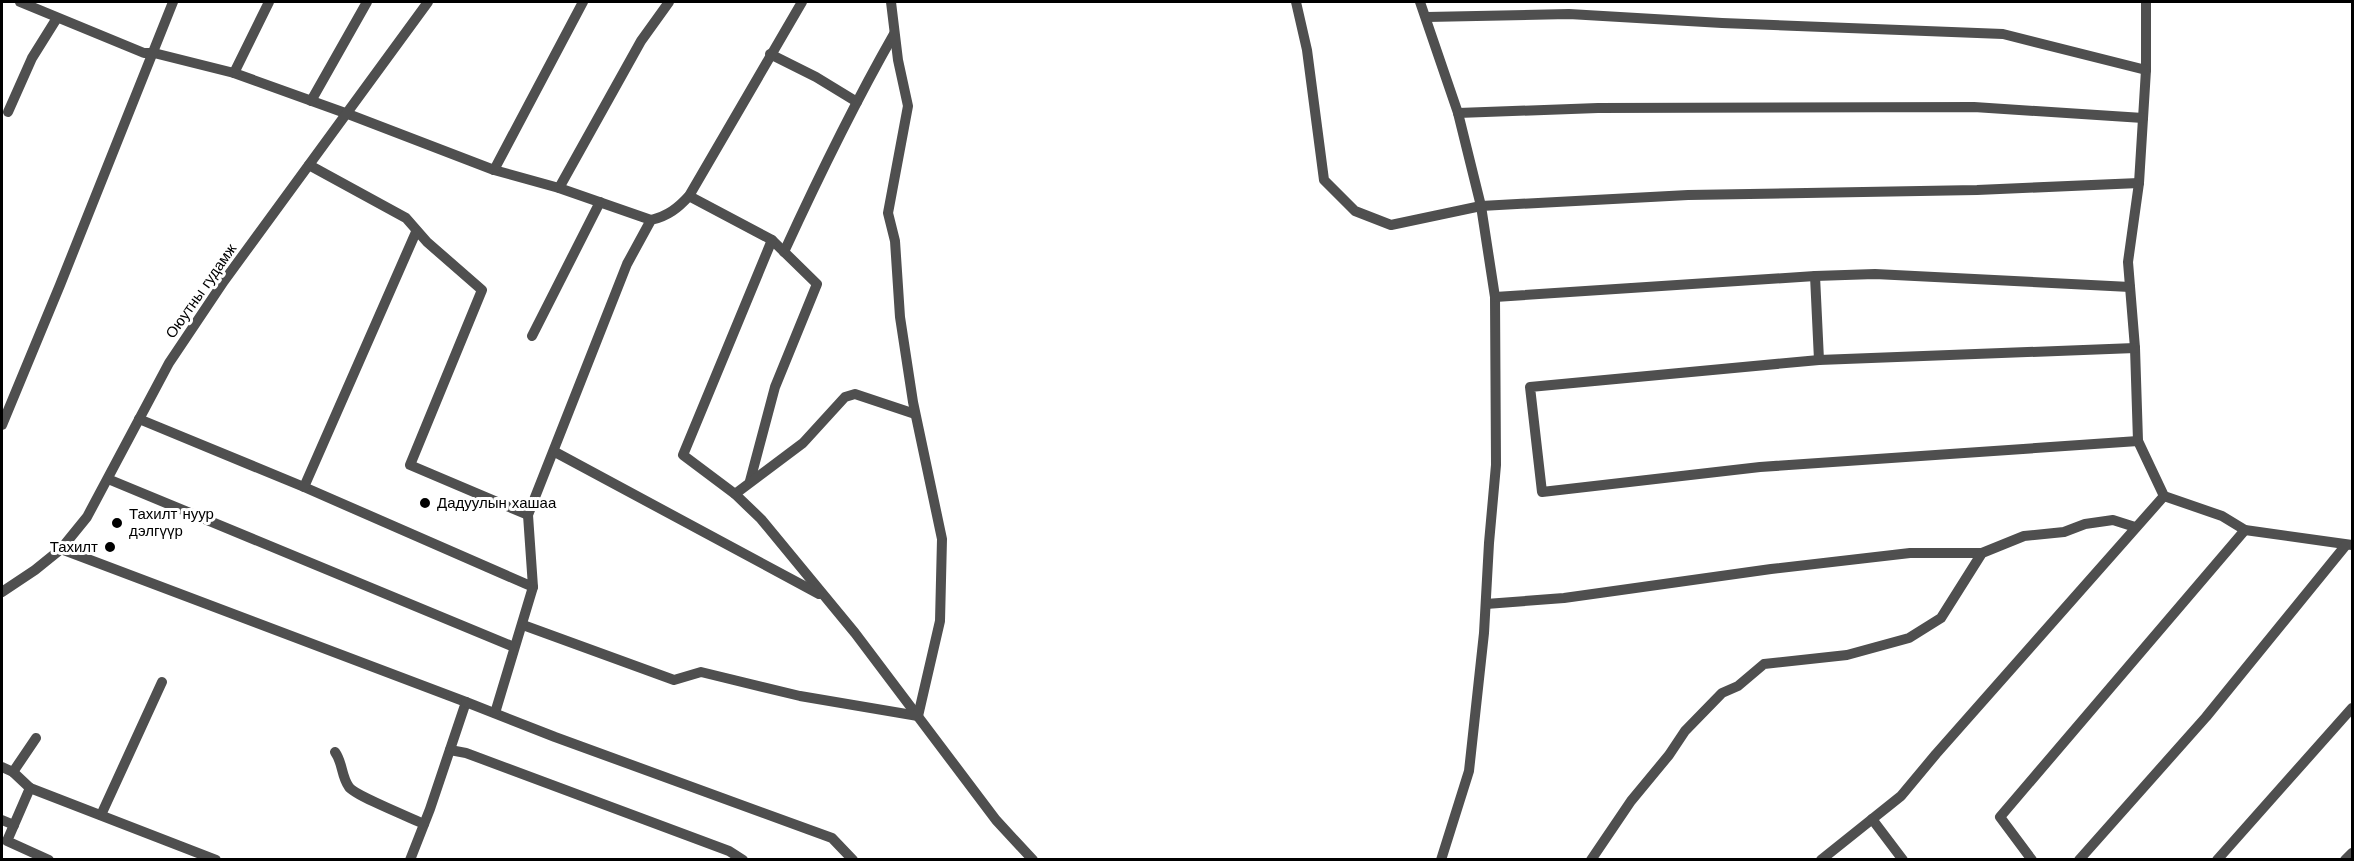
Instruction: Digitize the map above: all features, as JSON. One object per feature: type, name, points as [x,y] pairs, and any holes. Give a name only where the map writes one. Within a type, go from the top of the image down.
[{"type":"street","points":[[20,2],[144,53],[154,53],[234,74],[348,114],[494,170],[559,188],[651,220],[663,218],[677,209],[689,196],[802,2]]},
{"type":"street","points":[[2,425],[173,2]]},
{"type":"street","points":[[234,74],[269,2]]},
{"type":"street","points":[[312,101],[367,2]]},
{"type":"street","name":"Оюутны гудамж","points":[[2,592],[61,549],[87,517],[175,354],[224,281],[428,2]]},
{"type":"street","points":[[494,170],[583,2]]},
{"type":"street","points":[[559,188],[641,41],[669,2]]},
{"type":"street","points":[[891,2],[894,34],[908,106],[888,213],[895,241],[900,317],[915,414],[942,539],[940,621],[918,716]]},
{"type":"street","points":[[1296,2],[1306,50],[1324,180],[1355,211],[1391,225],[1481,206],[1688,195],[1977,190],[2139,183]]},
{"type":"street","points":[[1420,2],[1458,113],[1481,206],[1495,297],[1496,465],[1486,604],[1468,771],[1441,860]]},
{"type":"street","points":[[2146,2],[2146,70],[2139,183],[2128,262],[2135,348],[2138,441],[2164,496],[2222,516],[2246,530],[2349,545]]},
{"type":"street","points":[[1426,17],[1569,14],[1722,23],[2003,33],[2146,70]]},
{"type":"street","points":[[8,112],[32,58],[57,18]]},
{"type":"street","points":[[784,252],[816,183],[894,34]]},
{"type":"street","points":[[770,54],[816,77],[857,102]]},
{"type":"street","points":[[1458,113],[1598,108],[1974,107],[2143,118]]},
{"type":"street","points":[[309,165],[406,218],[416,232],[482,290],[410,465],[528,515]]},
{"type":"street","points":[[689,196],[772,240],[817,284],[775,387],[750,481]]},
{"type":"street","points":[[532,336],[600,202]]},
{"type":"street","points":[[495,713],[533,587],[528,515],[555,452],[627,264],[651,220]]},
{"type":"street","points":[[304,487],[416,232]]},
{"type":"street","points":[[772,240],[683,455],[735,494],[761,519],[918,716],[996,820],[1033,860]]},
{"type":"street","points":[[1495,297],[1875,274],[2130,287]]},
{"type":"street","points":[[1815,276],[1819,360]]},
{"type":"street","points":[[2135,348],[1819,360],[1530,387],[1542,492],[1760,467],[2138,441]]},
{"type":"street","points":[[735,494],[803,443],[845,397],[855,394],[915,414]]},
{"type":"street","points":[[139,419],[304,487],[533,587]]},
{"type":"street","points":[[555,452],[824,596]]},
{"type":"street","points":[[108,479],[514,647]]},
{"type":"street","points":[[1821,860],[1901,796],[1936,753],[2164,496]]},
{"type":"street","points":[[1486,604],[1563,598],[1771,569],[1910,553],[1982,553],[2024,536],[2064,532],[2113,520],[2136,528]]},
{"type":"street","points":[[2032,860],[2000,817],[2246,530]]},
{"type":"street","points":[[2079,860],[2206,717],[2349,545]]},
{"type":"street","points":[[61,549],[832,838],[853,860]]},
{"type":"street","points":[[1591,860],[1631,801],[1669,755],[1685,731],[1722,693],[1738,686],[1764,664],[1847,655],[1909,638],[1941,618],[1982,553]]},
{"type":"street","points":[[523,626],[674,680],[701,672],[800,696],[918,716]]},
{"type":"street","points":[[101,815],[162,682]]},
{"type":"street","points":[[414,859],[466,702]]},
{"type":"street","points":[[2217,860],[2352,708]]},
{"type":"street","points":[[13,772],[36,738]]},
{"type":"street","points":[[450,750],[466,753],[610,806],[729,851],[743,860]]},
{"type":"street","points":[[335,752],[341,761],[343,776],[350,790],[424,824]]},
{"type":"street","points":[[2,767],[13,772],[30,788],[216,860]]},
{"type":"street","points":[[30,788],[7,841],[50,860]]},
{"type":"street","points":[[1872,819],[1899,858]]},
{"type":"street","points":[[2,820],[14,825]]},
{"type":"street","points":[[2345,860],[2352,853]]},
{"type":"place","name":"Дадуулын хашаа","points":[[425,503]]},
{"type":"place","name":"Тахилт нуур дэлгүүр","points":[[117,523]]},
{"type":"place","name":"Тахилт","points":[[110,547]]}]
